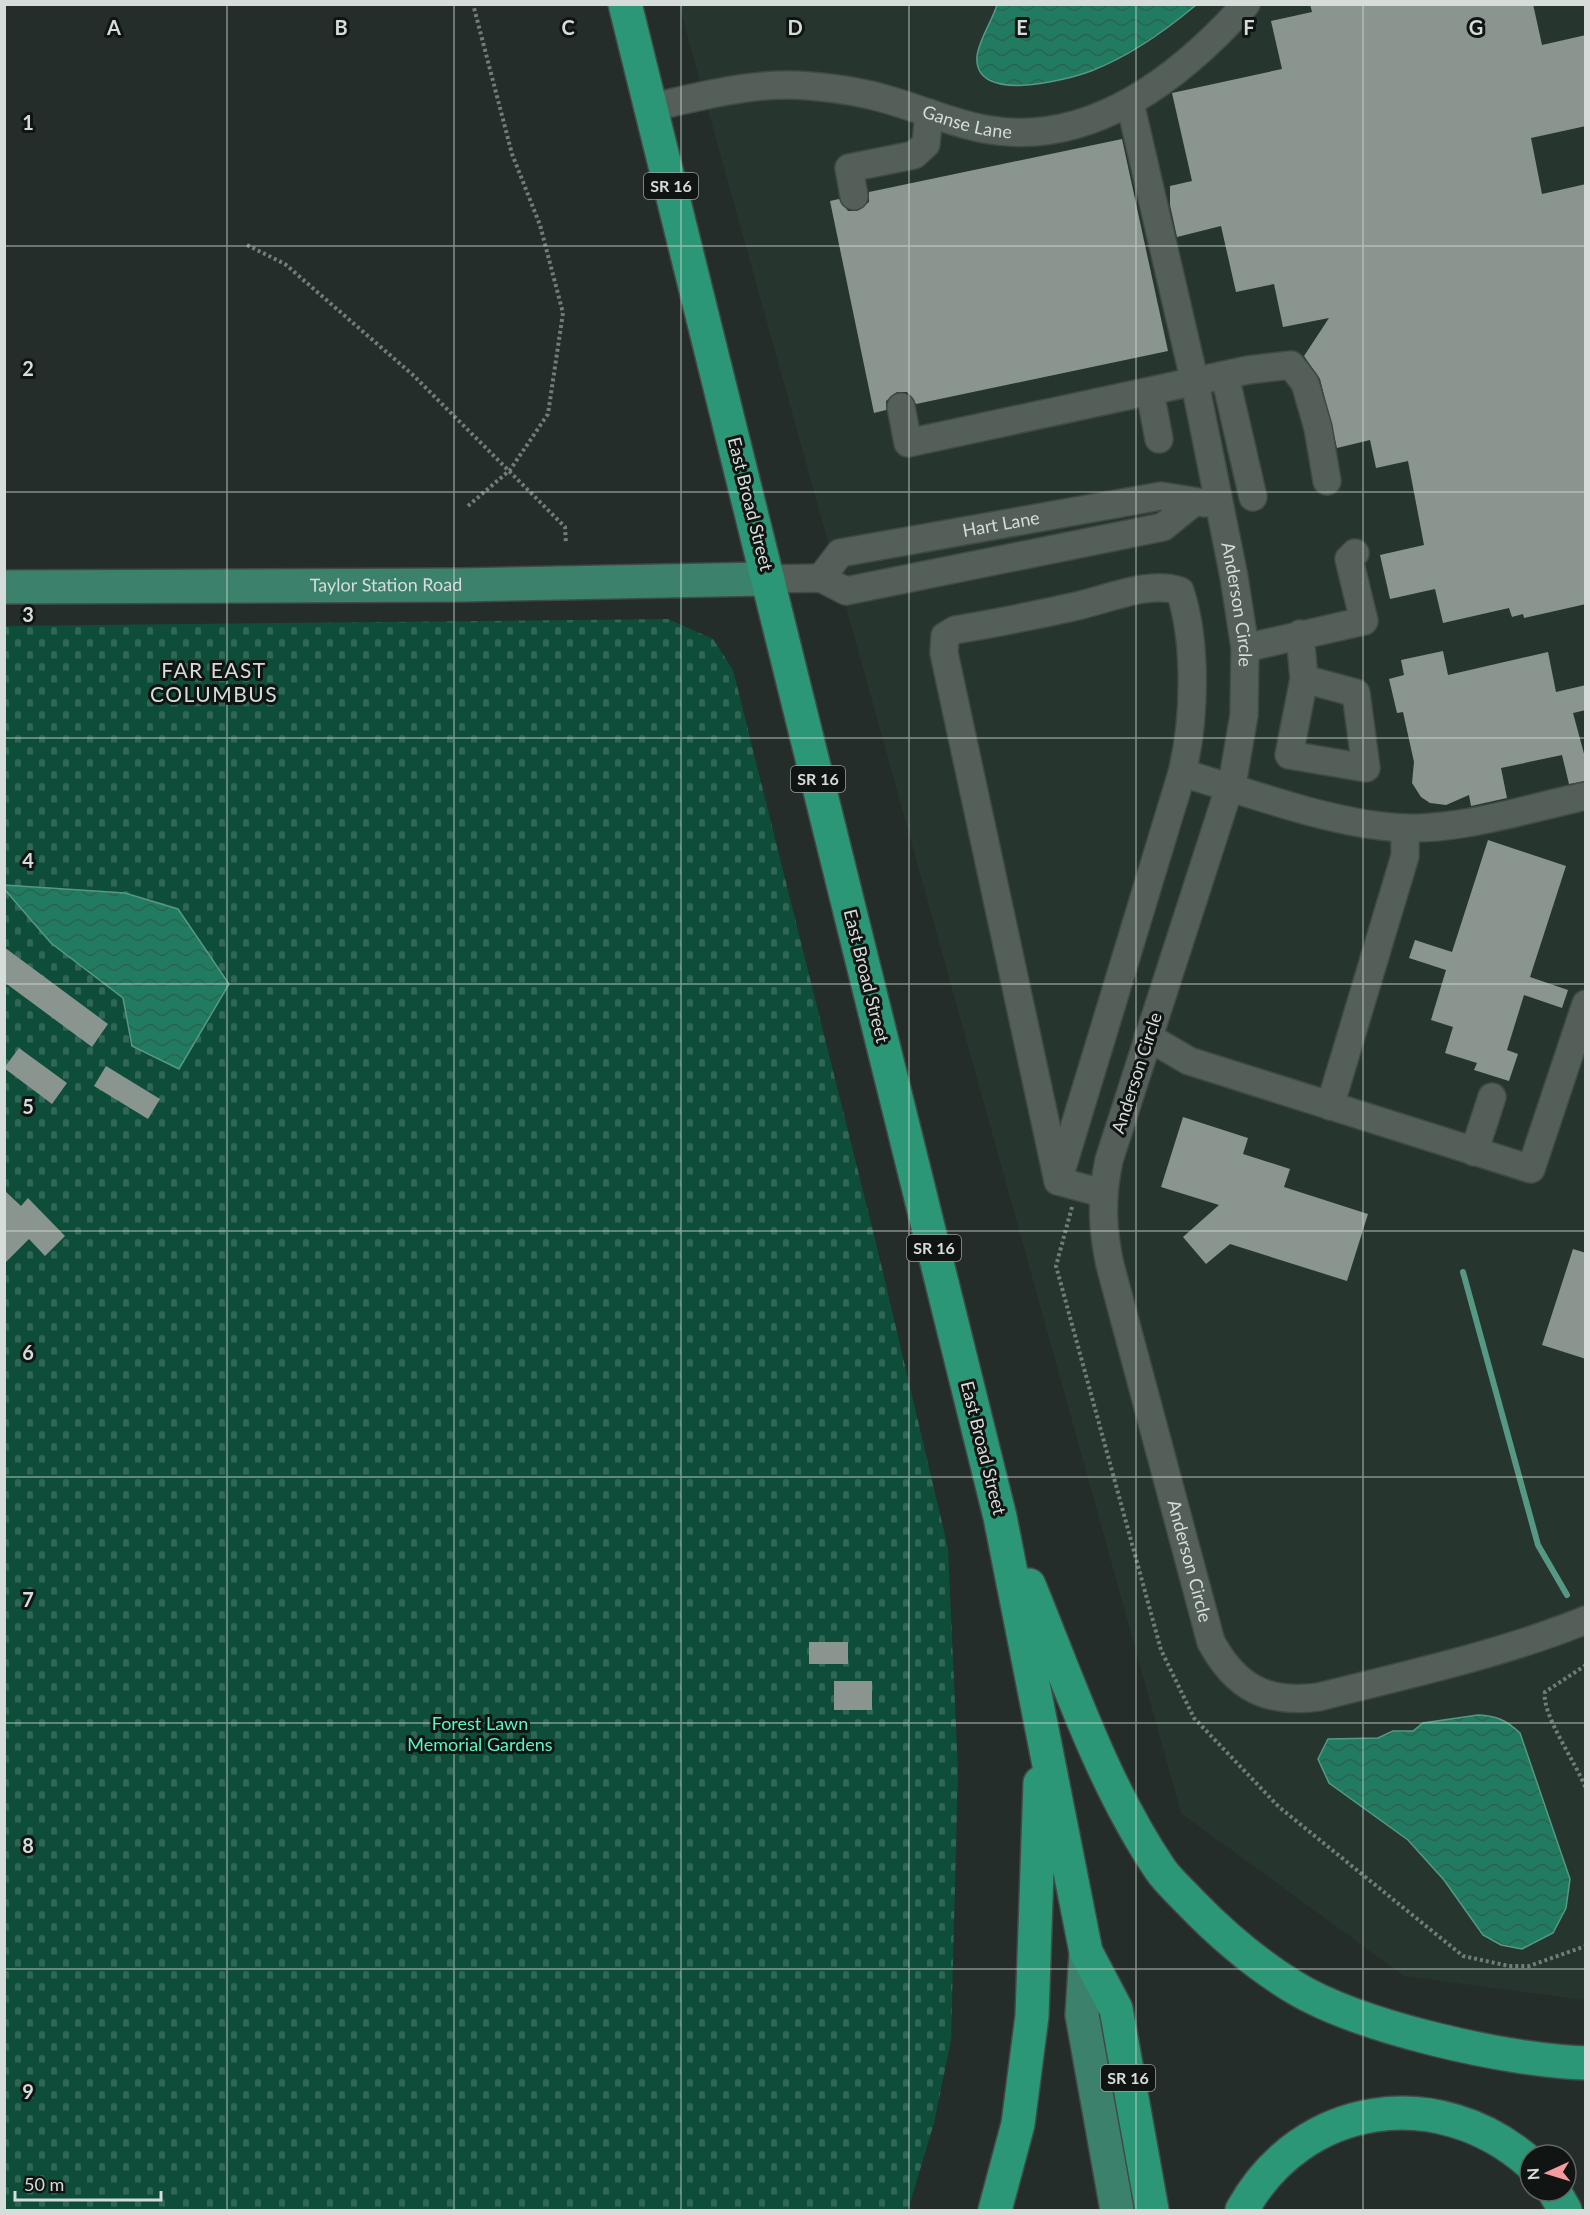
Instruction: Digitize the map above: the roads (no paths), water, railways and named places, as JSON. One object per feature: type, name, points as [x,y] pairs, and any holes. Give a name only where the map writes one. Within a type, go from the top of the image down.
[{"type":"highway","name":"East Broad Street","points":[[626,4],[1000,1517],[1086,1952],[1116,2009],[1152,2211]]},
{"type":"highway","points":[[1000,1517],[1118,1800],[1161,1871],[1222,1935],[1293,1987],[1335,2007],[1380,2023],[1443,2040],[1511,2054],[1586,2063]]},
{"type":"highway","points":[[995,2211],[1018,2124],[1032,2016],[1041,1722]]},
{"type":"highway","points":[[1242,2211],[1264,2176],[1293,2150],[1345,2121],[1370,2115],[1414,2113],[1461,2121],[1518,2154]]},
{"type":"main road","name":"Taylor Station Road","points":[[4,587],[461,585],[768,579]]},
{"type":"main road","name":"East Broad Street","points":[[1086,1952],[1082,2014],[1117,2211]]},
{"type":"street","name":"Ganse Lane","points":[[652,107],[769,86],[807,86],[887,99],[985,129],[1086,135],[1190,60],[1246,4]]},
{"type":"street","name":"Anderson Circle","points":[[1130,103],[1195,383],[1206,503],[1234,577],[1245,648],[1244,715],[1230,786],[1109,1161],[1079,1187],[1103,1234],[1210,1642],[1222,1662],[1247,1686],[1270,1696],[1296,1700],[1319,1697],[1522,1644],[1586,1620]]},
{"type":"street","points":[[854,196],[849,168],[914,154],[926,144],[929,113]]},
{"type":"street","points":[[901,407],[908,443],[1225,376],[1291,365],[1305,383],[1318,428],[1327,481]]},
{"type":"street","points":[[1225,376],[1253,497]]},
{"type":"street","points":[[1150,392],[1159,439]]},
{"type":"street","name":"Hart Lane","points":[[821,578],[840,553],[1161,496],[1206,503]]},
{"type":"street","name":"Hart Lane","points":[[768,579],[821,578],[846,591],[1163,527],[1206,503]]},
{"type":"street","points":[[1245,648],[1364,621],[1349,559],[1355,553]]},
{"type":"street","points":[[1168,586],[1180,591],[1186,608],[1192,683],[1187,754],[1079,1187],[947,664],[945,636],[956,630],[1067,609],[1168,586]]},
{"type":"street","points":[[1300,634],[1304,679]]},
{"type":"street","points":[[1182,773],[1352,822],[1405,828],[1447,826],[1586,796]]},
{"type":"street","points":[[1330,1106],[1405,856],[1405,828]]},
{"type":"street","points":[[1148,1037],[1189,1061],[1531,1169],[1586,1004]]},
{"type":"street","points":[[1474,1152],[1492,1097]]},
{"type":"water","points":[[997,4],[1196,5],[1146,42],[1120,58],[1091,71],[1043,83],[1005,85],[990,80],[980,71],[977,56]]},
{"type":"water","points":[[4,885],[125,893],[178,909],[229,984],[179,1069],[132,1046],[123,998],[51,943],[5,890]]},
{"type":"water","points":[[1478,1715],[1501,1720],[1520,1733],[1570,1879],[1566,1908],[1553,1933],[1522,1949],[1501,1945],[1483,1935],[1444,1880],[1408,1840],[1329,1783],[1318,1759],[1328,1739],[1378,1738],[1393,1731],[1413,1731],[1423,1723]]},
{"type":"waterway","points":[[1463,1272],[1538,1545],[1567,1595]]},
{"type":"district","name":"FAR EAST COLUMBUS","points":[[214,683]]},
{"type":"park label","name":"Forest Lawn Memorial Gardens","points":[[480,1734]]}]
